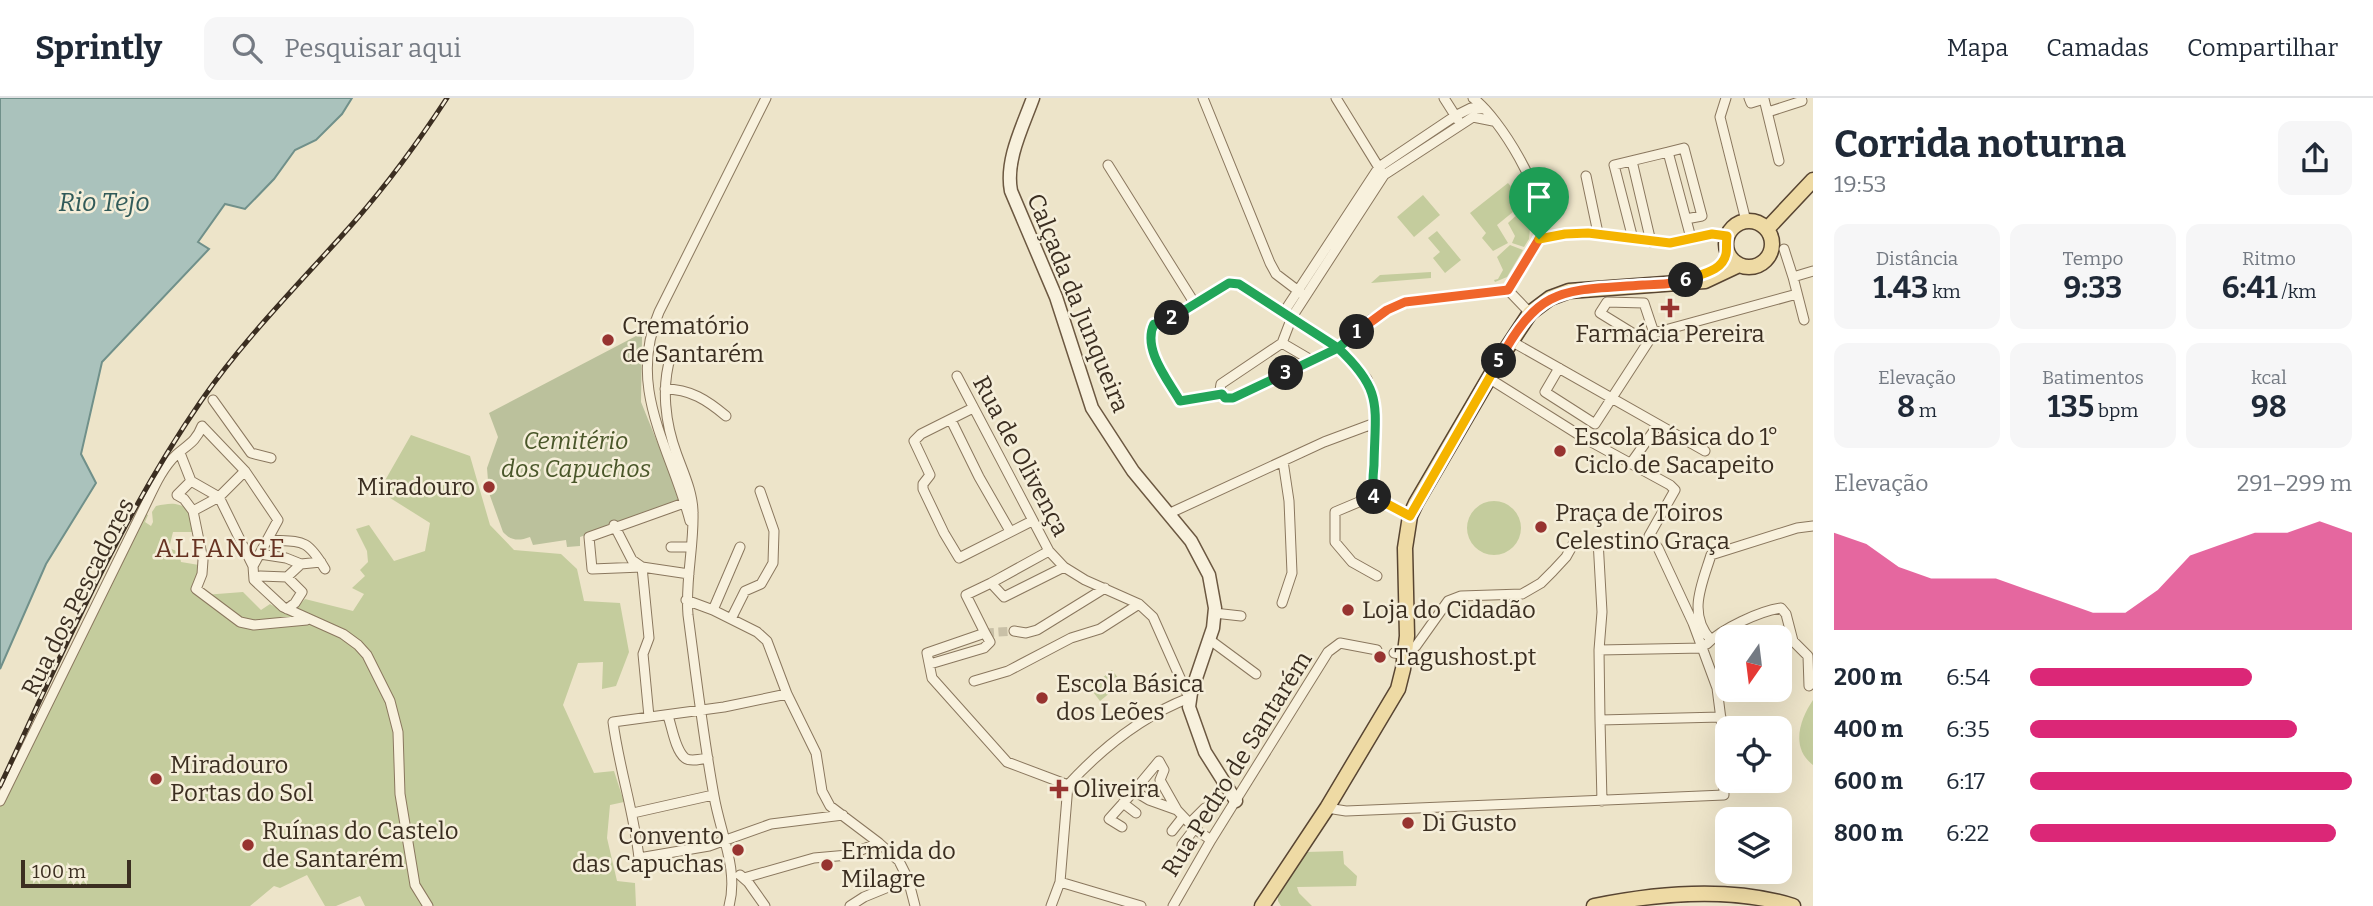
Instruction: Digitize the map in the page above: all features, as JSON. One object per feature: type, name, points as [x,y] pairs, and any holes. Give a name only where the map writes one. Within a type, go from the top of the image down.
[{"type":"main road","points":[[1767,229],[1813,183]]},
{"type":"main road","points":[[1262,906],[1327,808],[1398,688],[1406,615],[1405,548],[1410,516],[1511,341],[1530,313],[1550,298],[1569,291],[1705,281],[1739,265],[1754,266],[1767,258],[1772,244],[1767,229],[1761,224],[1746,221],[1731,229],[1727,236],[1727,253],[1723,261],[1714,270],[1681,282]]},
{"type":"main road","points":[[1727,253],[1739,265]]},
{"type":"main road","points":[[1271,891],[1275,906]]},
{"type":"main road","points":[[1594,906],[1668,894],[1734,896],[1793,906]]},
{"type":"street","points":[[691,533],[684,503],[651,408],[647,370],[648,345],[659,312],[766,98]]},
{"type":"street","name":"Calçada da Junqueira","points":[[1033,98],[1013,155],[1009,178],[1011,191],[1056,297],[1092,408],[1133,471],[1191,541],[1212,584],[1214,613],[1210,640],[1189,698]]},
{"type":"street","points":[[1203,98],[1270,263],[1276,274],[1301,293]]},
{"type":"street","points":[[1336,98],[1382,171]]},
{"type":"street","points":[[1444,98],[1457,120]]},
{"type":"street","points":[[1473,98],[1485,109],[1525,167],[1542,224],[1539,239],[1508,290]]},
{"type":"street","points":[[1726,98],[1720,117],[1746,221]]},
{"type":"street","points":[[1749,98],[1751,103],[1765,99],[1779,161]]},
{"type":"street","points":[[1768,112],[1802,101],[1801,98]]},
{"type":"street","points":[[1485,109],[1471,108],[1382,171],[1288,315],[1282,343],[1221,384],[1222,394],[1225,398],[1233,398],[1338,348],[1372,320],[1405,302],[1508,290]]},
{"type":"street","points":[[1457,120],[1473,117],[1493,121]]},
{"type":"street","points":[[1633,239],[1614,165],[1685,148],[1702,216],[1686,219]]},
{"type":"street","points":[[1668,152],[1691,238]]},
{"type":"street","points":[[1632,161],[1651,242]]},
{"type":"street","points":[[1108,165],[1195,304]]},
{"type":"street","points":[[1586,176],[1598,233]]},
{"type":"street","points":[[1539,239],[1565,234],[1598,233],[1670,243],[1712,234],[1727,236]]},
{"type":"street","points":[[1784,249],[1804,320]]},
{"type":"street","points":[[1793,277],[1813,271]]},
{"type":"street","points":[[1222,394],[1180,401],[1152,348],[1151,328],[1154,324],[1167,322],[1229,283],[1239,284],[1338,348],[1355,364],[1371,387],[1376,403],[1373,496]]},
{"type":"street","points":[[1508,290],[1530,313]]},
{"type":"street","points":[[1559,368],[1545,392],[1595,424],[1654,333],[1797,294]]},
{"type":"street","points":[[1647,342],[1600,313],[1607,302],[1644,303],[1654,333]]},
{"type":"street","points":[[1511,341],[1705,451]]},
{"type":"street","points":[[1282,343],[1311,360]]},
{"type":"street","points":[[671,355],[665,375],[665,389],[676,451],[687,482],[693,512],[687,600],[713,795],[732,871],[729,906]]},
{"type":"street","name":"Rua de Olivença","points":[[957,376],[1049,551],[1064,567],[1139,604],[1153,617],[1189,698]]},
{"type":"street","points":[[1490,379],[1584,438],[1675,490],[1649,536],[1658,548],[1703,648],[1717,688],[1721,716]]},
{"type":"street","points":[[665,389],[696,394],[726,416]]},
{"type":"street","points":[[213,400],[251,453],[271,458]]},
{"type":"street","points":[[973,408],[921,434],[914,441],[930,475],[923,484],[923,489],[949,543],[959,558],[964,557],[1032,521]]},
{"type":"street","points":[[951,420],[1010,531]]},
{"type":"street","points":[[1168,514],[1283,461],[1375,423]]},
{"type":"street","points":[[1631,463],[1658,425]]},
{"type":"street","name":"Rua dos Pescadores","points":[[0,801],[116,560],[164,471],[193,443],[202,426],[245,471]]},
{"type":"street","points":[[180,453],[191,481],[219,497],[253,566],[254,580],[287,609],[343,634],[367,655],[390,701],[398,732],[400,794],[415,885],[428,906]]},
{"type":"street","points":[[1282,603],[1292,573],[1289,501],[1283,461]]},
{"type":"street","points":[[193,512],[219,497],[245,471],[278,520],[253,566]]},
{"type":"street","points":[[191,481],[177,495],[184,499],[193,512],[203,560],[202,574],[196,589],[240,621],[254,625],[312,620]]},
{"type":"street","points":[[731,619],[745,592],[761,584],[773,563],[774,531],[760,491]]},
{"type":"street","points":[[1373,496],[1410,516]]},
{"type":"street","points":[[1373,496],[1335,512],[1335,542],[1352,562],[1377,576]]},
{"type":"street","points":[[684,503],[589,537],[592,569],[642,567],[690,574]]},
{"type":"street","points":[[615,526],[632,560],[642,567],[649,638],[643,654],[649,717]]},
{"type":"street","points":[[1711,640],[1699,622],[1696,608],[1711,555],[1813,526]]},
{"type":"street","points":[[260,554],[286,558],[301,564],[323,565],[305,542],[267,540]]},
{"type":"street","points":[[1598,540],[1602,612],[1599,650],[1602,801]]},
{"type":"street","points":[[1400,654],[1416,646],[1448,601],[1461,596],[1522,594],[1541,583],[1566,558],[1575,541]]},
{"type":"street","points":[[671,547],[691,547]]},
{"type":"street","points":[[713,610],[740,547]]},
{"type":"street","points":[[1049,551],[966,595],[990,642],[984,648],[930,664],[932,678],[1007,762],[1068,785]]},
{"type":"street","points":[[1038,557],[1049,574]]},
{"type":"street","points":[[286,577],[301,564]]},
{"type":"street","points":[[991,583],[1004,597],[1064,567]]},
{"type":"street","points":[[254,580],[260,576],[286,577],[302,592],[287,609]]},
{"type":"street","points":[[1014,631],[1026,633],[1037,629],[1105,588]]},
{"type":"street","points":[[687,600],[757,632],[767,641],[787,694],[816,753],[822,792],[830,806],[899,861],[908,879],[915,906]]},
{"type":"street","points":[[974,681],[1008,671],[1070,638],[1100,629],[1139,604]]},
{"type":"street","points":[[1599,650],[1703,648],[1711,640],[1749,619],[1781,608],[1786,614],[1794,641],[1808,656],[1809,686]]},
{"type":"street","points":[[1214,613],[1241,616]]},
{"type":"street","points":[[1210,640],[1256,674]]},
{"type":"street","name":"Rua Pedro de Santarém","points":[[1173,906],[1211,840],[1333,647],[1340,643],[1377,650]]},
{"type":"street","points":[[787,694],[701,711],[613,722],[617,751],[633,813],[639,858],[709,846],[771,824],[842,815]]},
{"type":"street","points":[[1051,906],[1060,883],[1068,785],[1141,721],[1189,698],[1200,742],[1236,802]]},
{"type":"street","points":[[668,716],[684,757],[690,760],[708,758]]},
{"type":"street","points":[[1600,720],[1715,717]]},
{"type":"street","points":[[1122,827],[1109,819],[1159,761],[1164,770],[1160,780],[1186,819],[1182,845]]},
{"type":"street","points":[[1134,791],[1186,819],[1211,840]]},
{"type":"street","points":[[1327,808],[1346,811],[1602,801],[1724,793]]},
{"type":"street","points":[[633,813],[713,795]]},
{"type":"street","points":[[1123,803],[1136,813]]},
{"type":"street","points":[[1172,831],[1205,808]]},
{"type":"street","points":[[744,877],[814,859],[848,855],[879,843]]},
{"type":"street","points":[[732,871],[744,877],[765,906]]},
{"type":"street","points":[[850,906],[864,897],[908,879]]},
{"type":"street","points":[[1060,883],[1141,906]]},
{"type":"green space","points":[[1508,183],[1524,203],[1497,225],[1508,243],[1493,251],[1482,238],[1486,233],[1470,213]]},
{"type":"green space","points":[[1423,195],[1440,215],[1414,237],[1397,217]]},
{"type":"green space","points":[[1520,212],[1526,212],[1531,218],[1529,239],[1524,247],[1512,243],[1515,236],[1508,223]]},
{"type":"green space","points":[[1437,231],[1461,260],[1445,273],[1433,258],[1440,252],[1428,238]]},
{"type":"green space","points":[[1510,245],[1523,250],[1507,277],[1495,282],[1503,270],[1497,257]]},
{"type":"green space","points":[[1431,272],[1431,278],[1371,283],[1380,275]]},
{"type":"green space","name":"Cemitério dos Capuchos","points":[[638,335],[642,337],[641,402],[681,501],[580,537],[580,546],[567,547],[566,540],[533,545],[530,537],[512,539],[503,532],[489,493],[487,468],[498,437],[489,413]]},
{"type":"green space","points":[[411,435],[470,456],[490,525],[514,550],[561,554],[577,569],[584,601],[620,603],[629,652],[616,686],[602,689],[603,662],[578,663],[563,705],[594,773],[614,771],[624,802],[610,805],[607,838],[617,881],[635,883],[636,906],[365,906],[360,896],[336,906],[325,906],[307,875],[280,888],[274,886],[250,906],[0,906],[0,804],[143,512],[148,515],[145,522],[151,526],[152,512],[156,506],[173,504],[189,509],[195,532],[173,532],[169,548],[179,552],[181,562],[199,565],[200,572],[194,585],[204,595],[243,592],[261,610],[270,604],[281,610],[297,607],[305,599],[353,611],[364,594],[352,588],[365,576],[360,570],[368,562],[367,551],[356,529],[369,525],[394,561],[425,551],[430,523],[379,491]]},
{"type":"green space","points":[[1499,501],[1509,505],[1517,513],[1521,528],[1517,543],[1509,551],[1489,555],[1479,551],[1471,543],[1467,523],[1471,513],[1479,505]]},
{"type":"green space","points":[[1112,670],[1122,683],[1100,701],[1090,688]]},
{"type":"green space","points":[[1813,700],[1813,765],[1801,750],[1799,742],[1801,724]]},
{"type":"green space","points":[[1343,851],[1344,864],[1357,876],[1356,886],[1297,887],[1299,893],[1312,906],[1281,906],[1278,895],[1306,852]]},
{"type":"water","name":"Rio Tejo","points":[[0,98],[352,98],[342,114],[316,140],[295,150],[274,179],[245,209],[225,204],[198,242],[209,249],[102,362],[81,454],[96,483],[46,564],[0,669]]},
{"type":"tunnel","points":[[985,633],[1014,631]]},
{"type":"railway","points":[[0,786],[117,541],[171,446],[218,377],[368,206],[447,98]]},
{"type":"place","name":"Farmácia Pereira","points":[[1670,308]]},
{"type":"place","name":"Crematório de Santarém","points":[[608,340]]},
{"type":"place","name":"Escola Básica do 1° Ciclo de Sacapeito","points":[[1560,451]]},
{"type":"place","name":"Miradouro","points":[[489,487]]},
{"type":"place","name":"Praça de Toiros Celestino Graça","points":[[1541,527]]},
{"type":"place","name":"Loja do Cidadão","points":[[1348,610]]},
{"type":"place","name":"Tagushost.pt","points":[[1380,657]]},
{"type":"place","name":"Escola Básica dos Leões","points":[[1042,698]]},
{"type":"place","name":"Miradouro Portas do Sol","points":[[156,779]]},
{"type":"place","name":"Oliveira","points":[[1059,789]]},
{"type":"place","name":"Di Gusto","points":[[1408,823]]},
{"type":"place","name":"Ruínas do Castelo de Santarém","points":[[248,845]]},
{"type":"place","name":"Convento das Capuchas","points":[[738,850]]},
{"type":"place","name":"Ermida do Milagre","points":[[827,865]]},
{"type":"district","name":"ALFANGE","points":[[221,548]]},
{"type":"route","points":[[1539,239],[1508,290],[1399,304],[1372,320],[1338,348],[1239,284],[1229,283],[1167,322],[1154,324],[1151,328],[1152,348],[1180,401],[1222,394],[1225,398],[1233,398],[1338,348],[1367,379],[1376,403],[1373,496],[1410,516],[1503,354],[1530,313],[1550,298],[1569,291],[1681,282],[1714,270],[1727,253],[1727,236],[1719,234],[1670,243],[1598,233],[1565,234],[1539,239]]}]
